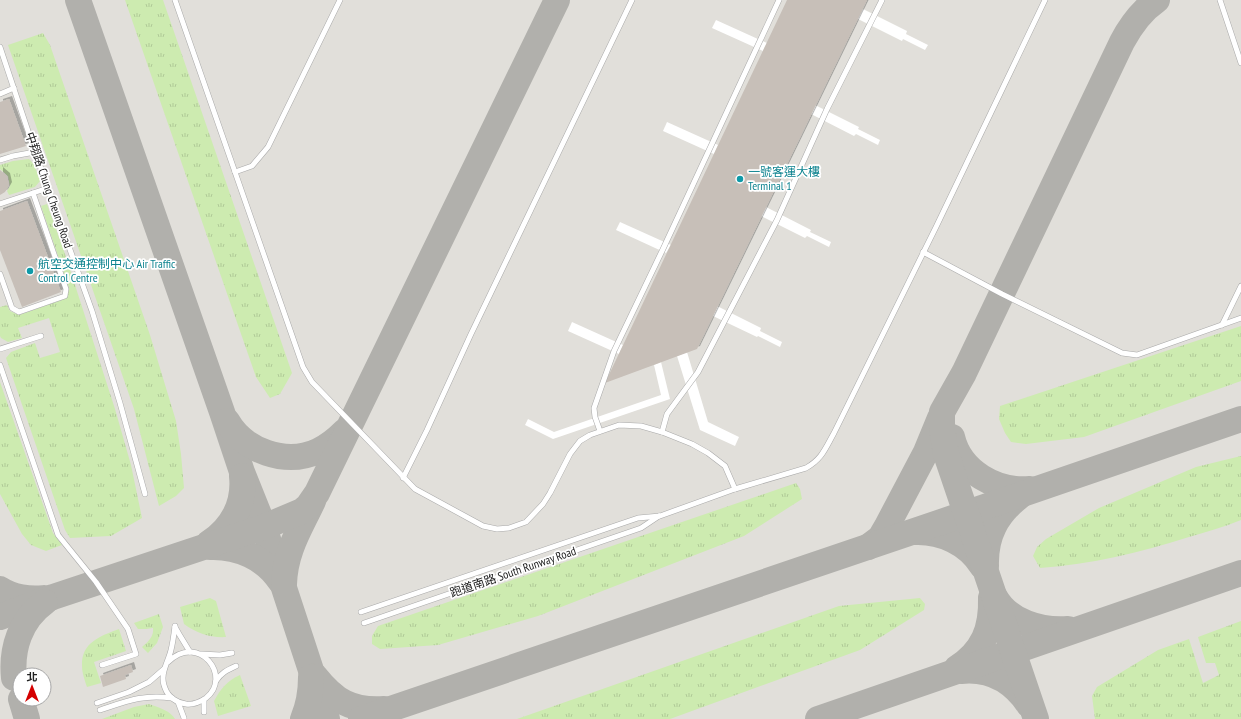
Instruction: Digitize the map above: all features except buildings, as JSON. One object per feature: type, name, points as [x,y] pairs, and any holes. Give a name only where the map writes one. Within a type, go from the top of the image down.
[{"type":"lane","points":[[175,0],[303,367],[312,382],[415,490],[483,526],[496,529],[509,528],[526,522],[550,493],[574,446],[580,441],[600,431],[619,425],[642,426],[692,444],[708,453],[725,466],[735,490]]},
{"type":"lane","points":[[235,172],[252,166],[268,147],[340,0]]},
{"type":"lane","points":[[403,478],[427,430],[477,320],[632,0]]},
{"type":"lane","points":[[600,431],[595,417],[594,408],[614,351],[663,250],[778,0]]},
{"type":"lane","points":[[662,432],[667,414],[698,372],[777,220],[827,109],[882,0]]},
{"type":"lane","name":"跑道南路 South Runway Road","points":[[364,623],[641,528],[660,516],[735,490],[806,468],[816,462],[823,453],[923,252],[1045,0]]},
{"type":"lane","points":[[1220,0],[1241,63]]},
{"type":"lane","name":"中翔路 Chung Cheung Road","points":[[0,47],[35,152],[92,311],[120,403],[145,494]]},
{"type":"lane","points":[[0,94],[14,88]]},
{"type":"lane","points":[[0,160],[35,152]]},
{"type":"lane","points":[[0,204],[48,188]]},
{"type":"lane","points":[[0,274],[12,308],[18,312],[65,296],[66,290],[33,193]]},
{"type":"lane","points":[[923,252],[1002,294],[1122,352],[1137,355],[1241,318]]},
{"type":"lane","points":[[1222,325],[1241,286]]},
{"type":"lane","points":[[0,349],[40,336]]},
{"type":"lane","points":[[0,365],[58,534],[96,582],[128,630],[136,654],[102,665]]},
{"type":"lane","name":"跑道南路 South Runway Road","points":[[361,612],[638,518],[660,516]]},
{"type":"lane","points":[[168,662],[175,626],[178,634],[190,652]]},
{"type":"lane","points":[[97,703],[129,692],[149,682],[164,669],[174,656],[181,653],[190,652],[220,655],[232,653]]},
{"type":"lane","points":[[198,653],[212,664],[216,681]]},
{"type":"lane","points":[[164,669],[163,684],[166,692],[178,702],[194,704],[209,696],[216,681],[224,672],[236,666]]},
{"type":"lane","points":[[100,710],[146,696],[172,698]]},
{"type":"lane","points":[[204,700],[204,712]]},
{"type":"lane","points":[[178,702],[184,718]]},
{"type":"shaded area","points":[[0,0],[1241,0],[1241,719],[0,719]]},
{"type":"green space","points":[[125,0],[163,0],[292,373],[280,394],[270,398],[256,377]]},
{"type":"green space","points":[[43,33],[50,45],[150,335],[176,421],[184,488],[176,496],[159,506],[134,409],[8,45]]},
{"type":"green space","points":[[29,159],[34,164],[40,181],[35,187],[9,195],[7,191],[10,186],[8,176],[0,169],[0,165],[13,161]]},
{"type":"green space","points":[[47,204],[65,254],[115,409],[131,465],[142,518],[111,536],[70,538],[65,530],[6,358],[11,352],[35,343],[40,358],[60,352],[49,318],[18,328],[22,338],[8,342],[0,336],[0,307],[7,305],[10,311],[19,315],[67,298],[69,288],[41,206]]},
{"type":"green space","points":[[1241,326],[1241,381],[1084,437],[1026,444],[1011,442],[999,419],[1000,406]]},
{"type":"green space","points":[[0,382],[53,533],[62,545],[46,551],[31,545],[22,534],[0,494]]},
{"type":"green space","points":[[1241,456],[1241,520],[1152,548],[1097,561],[1040,568],[1033,556],[1037,547],[1046,539],[1099,508],[1196,467]]},
{"type":"green space","points":[[796,483],[800,489],[802,499],[744,536],[538,616],[438,645],[380,649],[372,644],[372,636],[378,626]]},
{"type":"green space","points":[[210,598],[216,601],[226,637],[215,637],[204,634],[184,624],[180,607]]},
{"type":"green space","points":[[920,598],[925,604],[924,610],[860,650],[670,719],[517,719],[839,606]]},
{"type":"green space","points":[[159,614],[163,627],[157,643],[148,653],[142,647],[147,643],[153,634],[153,628],[138,629],[134,623]]},
{"type":"green space","points":[[1241,621],[1241,719],[1095,719],[1092,696],[1097,687],[1158,650],[1189,639],[1203,683],[1219,675],[1215,663],[1206,663],[1198,637]]},
{"type":"green space","points":[[119,629],[126,651],[94,662],[101,683],[87,687],[82,669],[85,651],[93,641],[99,637]]},
{"type":"green space","points":[[240,675],[251,706],[218,716],[214,701],[225,685]]},
{"type":"green space","points":[[149,704],[167,712],[175,719],[102,719],[134,707]]},
{"type":"pier","points":[[863,9],[907,31],[906,34],[928,45],[925,50],[903,39],[902,41],[858,19]]},
{"type":"pier","points":[[716,20],[767,43],[763,51],[712,28]]},
{"type":"pier","points":[[815,105],[859,127],[858,129],[880,140],[878,145],[856,134],[854,136],[811,114]]},
{"type":"pier","points":[[667,122],[718,145],[714,154],[663,131]]},
{"type":"pier","points":[[766,207],[831,242],[829,247],[807,236],[805,238],[761,216]]},
{"type":"pier","points":[[620,222],[671,245],[666,253],[616,230]]},
{"type":"pier","points":[[717,306],[761,328],[760,331],[782,342],[780,347],[713,316]]},
{"type":"pier","points":[[572,322],[623,345],[619,354],[568,331]]},
{"type":"pier","points":[[687,352],[708,422],[739,437],[735,446],[700,430],[677,356]]},
{"type":"pier","points":[[661,362],[670,399],[553,439],[525,425],[528,419],[554,432],[661,395],[654,365]]},
{"type":"taxiway","points":[[78,0],[242,472],[264,527],[327,719]]},
{"type":"taxiway","points":[[0,617],[53,597],[264,527],[302,511],[308,506],[317,493],[557,0]]},
{"type":"taxiway","points":[[1036,719],[946,454],[942,428],[942,412],[964,373],[1122,42],[1137,19],[1157,0]]},
{"type":"taxiway","points":[[868,547],[880,538],[887,526],[926,452],[940,418]]},
{"type":"taxiway","points":[[361,719],[1241,419]]},
{"type":"taxiway","points":[[227,421],[234,432],[255,448],[280,456],[293,457],[318,451],[333,442],[345,431]]},
{"type":"taxiway","points":[[952,437],[956,449],[971,470],[993,483],[1005,487],[1030,489]]},
{"type":"taxiway","points":[[209,543],[230,523],[239,506],[242,476]]},
{"type":"taxiway","points":[[986,566],[986,555],[990,535],[994,526],[1005,510],[1020,496]]},
{"type":"taxiway","points":[[284,584],[290,551],[313,501]]},
{"type":"taxiway","points":[[915,532],[925,532],[944,536],[953,540],[969,551],[982,566]]},
{"type":"taxiway","points":[[210,547],[231,549],[250,555],[267,566],[280,581]]},
{"type":"taxiway","points":[[818,719],[1241,573]]},
{"type":"taxiway","points":[[0,589],[21,597],[33,599],[44,598]]},
{"type":"taxiway","points":[[995,597],[1001,606],[1017,619],[1047,628],[1068,629]]},
{"type":"taxiway","points":[[957,668],[973,654],[984,638],[990,620],[991,598]]},
{"type":"taxiway","points":[[13,667],[16,646],[23,626],[36,609],[45,602]]},
{"type":"taxiway","points":[[961,671],[982,672],[1000,678],[1016,689],[1029,705]]},
{"type":"taxiway","points":[[315,676],[322,685],[345,703],[362,708],[384,709]]},
{"type":"taxiway","points":[[303,719],[309,699],[311,677]]},
{"type":"taxiway","points":[[23,707],[27,719]]},
{"type":"place","name":"一號客運大樓 Terminal 1","points":[[740,179]]},
{"type":"place","name":"航空交通控制中心 Air Traffic Control Centre","points":[[30,271]]}]
